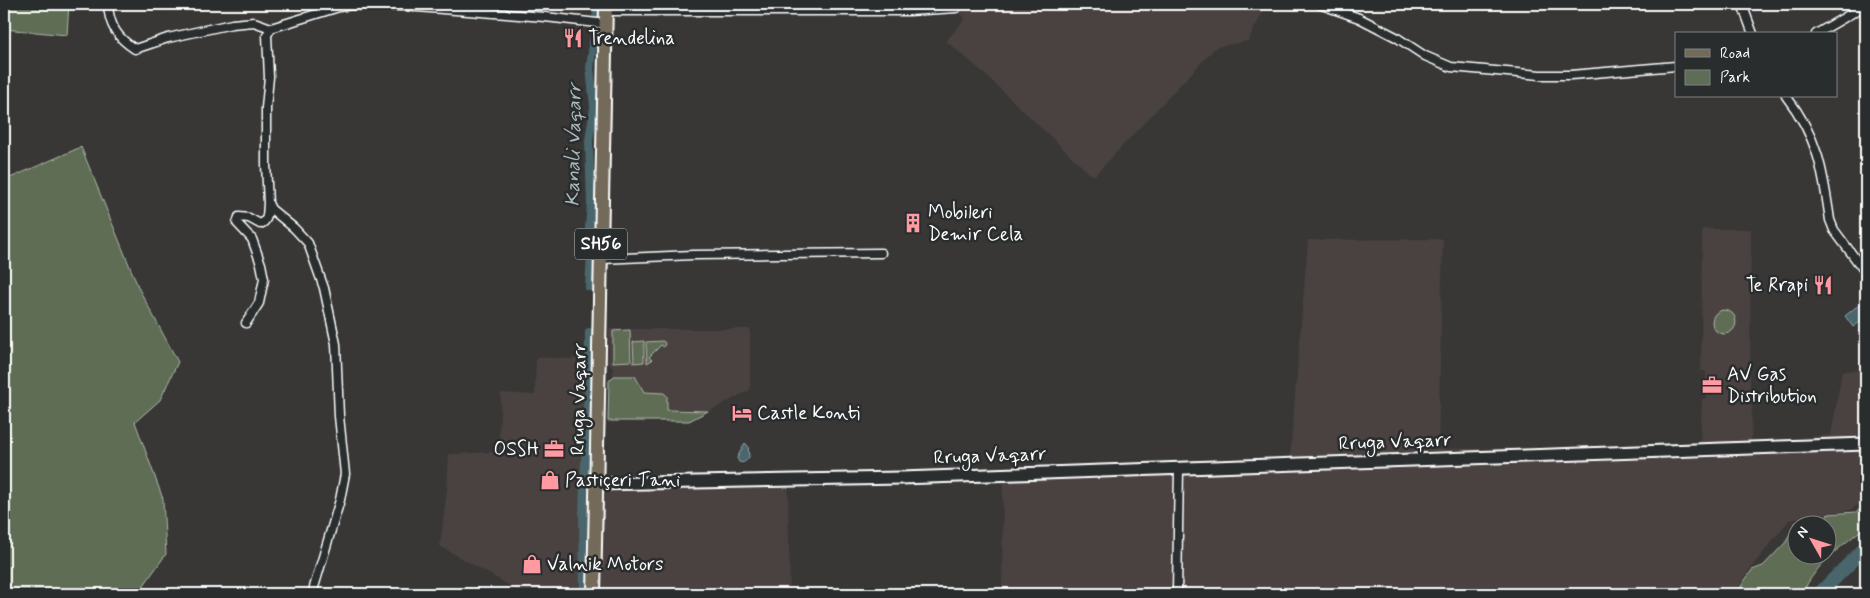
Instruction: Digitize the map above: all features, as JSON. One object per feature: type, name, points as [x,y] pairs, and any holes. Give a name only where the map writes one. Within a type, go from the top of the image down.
[{"type":"main road","name":"Rruga Vaqarr","points":[[606,7],[599,24],[601,260],[596,484],[901,478],[1866,444]]},
{"type":"main road","name":"SH56","points":[[594,594],[596,484]]},
{"type":"street","points":[[108,4],[112,27],[119,37],[136,49],[168,38],[232,24],[254,22],[271,28],[339,6],[351,5],[404,5],[545,17],[599,24]]},
{"type":"street","points":[[1319,4],[1336,9],[1377,27],[1426,56],[1451,67],[1571,76],[1675,66]]},
{"type":"street","points":[[1742,4],[1752,32]]},
{"type":"street","points":[[1819,32],[1866,5]]},
{"type":"street","points":[[606,7],[658,12],[865,7],[909,11],[956,8]]},
{"type":"street","points":[[246,323],[259,303],[264,279],[252,239],[237,223],[237,219],[239,216],[244,216],[260,224],[264,223],[267,219],[266,108],[269,77],[267,35],[271,28]]},
{"type":"street","points":[[1788,98],[1801,116],[1814,142],[1830,220],[1834,230],[1866,273]]},
{"type":"street","points":[[268,203],[271,209],[294,228],[308,243],[324,288],[336,344],[339,416],[345,474],[344,488],[312,594]]},
{"type":"street","points":[[601,260],[693,255],[881,254]]},
{"type":"street","points":[[1177,594],[1179,468]]},
{"type":"shaded area","points":[[610,4],[732,4],[732,7],[610,6]]},
{"type":"shaded area","points":[[955,4],[1267,4],[1248,41],[1216,47],[1095,175],[1090,174],[979,69],[946,41],[965,19]]},
{"type":"shaded area","points":[[1702,229],[1751,229],[1751,442],[1700,443],[1702,399],[1706,398],[1706,372],[1701,371]]},
{"type":"shaded area","points":[[1443,239],[1438,449],[1641,447],[1754,442],[1831,435],[1842,371],[1866,370],[1866,500],[1850,510],[1813,516],[1788,516],[1788,521],[1744,577],[1736,594],[1002,594],[1003,474],[1290,456],[1308,240]]},
{"type":"shaded area","points":[[609,329],[750,329],[750,390],[689,422],[607,422],[608,380],[613,376],[613,368],[608,363]]},
{"type":"shaded area","points":[[536,357],[598,360],[596,484],[788,481],[790,594],[524,594],[440,546],[449,454],[498,452],[501,393],[535,395]]},
{"type":"green space","points":[[4,4],[69,4],[67,35],[4,29]]},
{"type":"green space","points":[[81,147],[139,289],[178,362],[160,400],[135,422],[163,499],[166,554],[144,585],[143,594],[4,594],[4,167],[10,178]]},
{"type":"green space","points":[[1724,310],[1732,314],[1736,322],[1732,330],[1724,334],[1716,330],[1712,322],[1716,314]]},
{"type":"green space","points":[[630,330],[631,361],[613,362],[613,331]]},
{"type":"green space","points":[[644,341],[644,362],[634,363],[633,342]]},
{"type":"green space","points":[[663,341],[665,343],[664,347],[661,345],[649,357],[652,360],[647,363],[646,342]]},
{"type":"green space","points":[[614,376],[635,376],[644,392],[664,393],[667,396],[667,410],[708,411],[689,421],[608,421],[609,381]]},
{"type":"green space","points":[[1866,505],[1866,526],[1838,549],[1838,516],[1825,516],[1829,514],[1856,512]]},
{"type":"green space","points":[[1788,538],[1788,566],[1820,566],[1802,594],[1737,594],[1752,570],[1763,566]]},
{"type":"water","points":[[1866,299],[1866,318],[1853,327],[1845,316]]},
{"type":"water","points":[[745,443],[748,446],[749,457],[745,462],[741,463],[737,458]]},
{"type":"waterway","name":"Kanali Vaqarr","points":[[589,287],[591,255],[589,228],[591,203],[589,141],[594,107],[590,68],[598,4]]},
{"type":"waterway","points":[[584,594],[583,515],[589,390],[589,332]]},
{"type":"waterway","points":[[1819,594],[1866,547]]},
{"type":"place","name":"Trendelina","points":[[573,38]]},
{"type":"place","name":"Mobileri Demir Cela","points":[[913,223]]},
{"type":"place","name":"Te Rrapi","points":[[1823,285]]},
{"type":"place","name":"AV Gas Distribution","points":[[1712,385]]},
{"type":"place","name":"Castle Konti","points":[[742,413]]},
{"type":"place","name":"OSSH","points":[[554,449]]},
{"type":"place","name":"Pastiçeri Tani","points":[[550,480]]},
{"type":"place","name":"Valnik Motors","points":[[532,564]]}]
